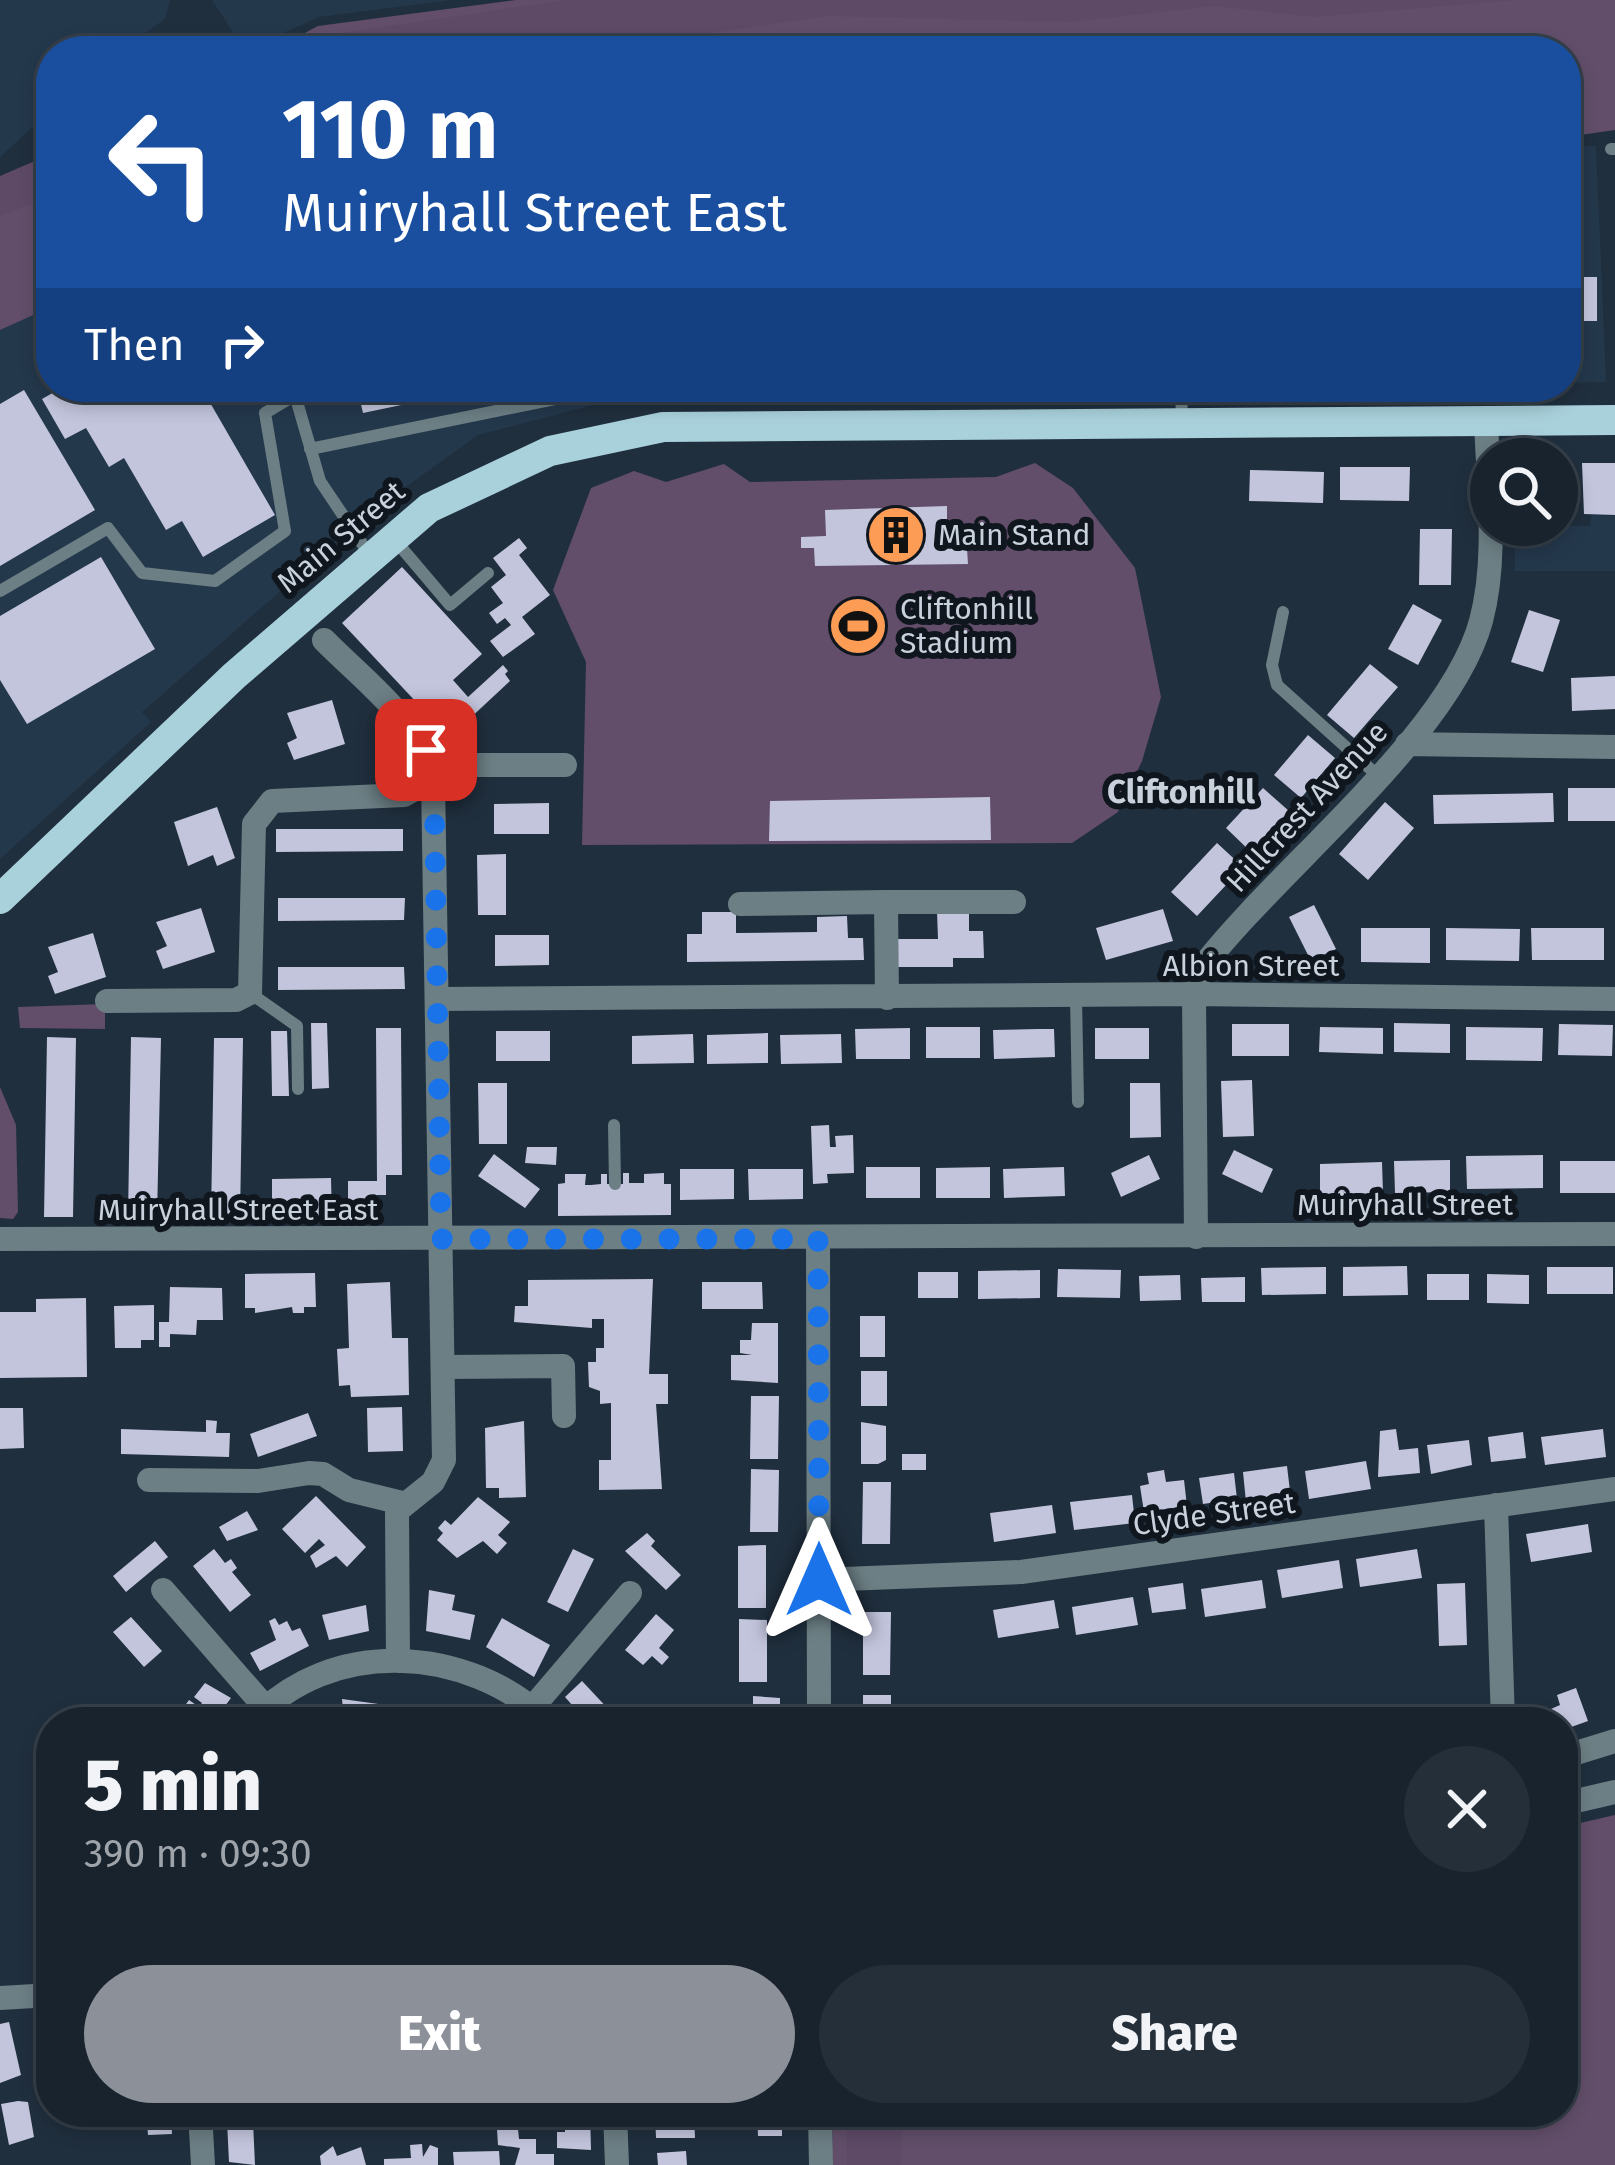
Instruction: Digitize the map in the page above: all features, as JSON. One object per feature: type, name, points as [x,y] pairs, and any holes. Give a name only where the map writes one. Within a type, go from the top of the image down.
[{"type":"main road","name":"Main Street","points":[[0,899],[380,545],[429,508],[516,463],[595,438],[663,427],[1182,425],[1356,416],[1615,420]]},
{"type":"street","name":"Hillcrest Avenue","points":[[1196,1237],[1194,994],[1214,952],[1407,744],[1460,669],[1482,617],[1490,542],[1486,420]]},
{"type":"street","points":[[324,640],[413,732],[426,750],[434,779],[444,1460],[433,1482],[402,1503],[395,1519],[398,1660]]},
{"type":"street","points":[[1407,744],[1615,747]]},
{"type":"street","points":[[107,1000],[236,1000],[250,993],[254,824],[260,811],[280,799],[404,796],[457,766],[565,765]]},
{"type":"street","points":[[886,902],[887,998]]},
{"type":"street","points":[[740,904],[1014,902]]},
{"type":"street","name":"Albion Street","points":[[439,999],[1194,994],[1615,999]]},
{"type":"street","name":"Muiryhall Street East","points":[[0,1239],[441,1239],[616,1227],[818,1239],[1196,1237]]},
{"type":"street","name":"Muiryhall Street","points":[[1196,1237],[1615,1234]]},
{"type":"street","points":[[818,1239],[819,1707]]},
{"type":"street","points":[[442,1367],[563,1366],[564,1416]]},
{"type":"street","points":[[149,1480],[258,1481],[309,1473],[349,1490],[402,1503]]},
{"type":"street","points":[[192,1509],[194,1481]]},
{"type":"street","name":"Clyde Street","points":[[819,1580],[1021,1572],[1615,1489]]},
{"type":"street","points":[[1496,1505],[1503,1707]]},
{"type":"street","points":[[163,1590],[252,1707]]},
{"type":"street","points":[[547,1707],[630,1592]]},
{"type":"street","points":[[271,1707],[328,1671],[398,1660],[456,1666],[527,1707]]},
{"type":"street","points":[[1578,1752],[1615,1741]]},
{"type":"street","points":[[1578,1801],[1615,1792]]},
{"type":"street","points":[[0,1998],[36,1996]]},
{"type":"street","points":[[201,2127],[203,2165]]},
{"type":"street","points":[[616,2127],[617,2165]]},
{"type":"street","points":[[820,2127],[820,2165]]},
{"type":"lane","points":[[0,591],[108,528],[142,573],[215,580],[285,531],[265,413],[284,402]]},
{"type":"lane","points":[[298,402],[329,497],[380,545],[450,605],[488,573]]},
{"type":"lane","points":[[310,449],[540,402]]},
{"type":"lane","points":[[1181,402],[1182,425]]},
{"type":"lane","points":[[1283,612],[1274,642],[1276,685],[1377,775]]},
{"type":"lane","points":[[250,993],[296,1026],[298,1089]]},
{"type":"lane","points":[[1076,997],[1078,1102]]},
{"type":"lane","points":[[614,1125],[615,1184]]},
{"type":"shaded area","points":[[0,0],[170,0],[165,19],[141,36],[36,36],[36,124],[0,157]]},
{"type":"shaded area","points":[[212,0],[452,0],[319,17],[276,36],[236,36]]},
{"type":"shaded area","points":[[516,0],[1615,0],[1615,130],[1581,135],[1581,36],[299,36],[318,26]]},
{"type":"shaded area","points":[[566,0],[1515,0],[1314,17],[1214,6],[1070,22],[830,16],[689,36],[322,36]]},
{"type":"shaded area","points":[[1581,146],[1596,146],[1606,382],[1581,383]]},
{"type":"shaded area","points":[[36,160],[36,202],[0,216],[0,176]]},
{"type":"shaded area","points":[[36,164],[36,314],[0,330],[0,179]]},
{"type":"shaded area","points":[[36,314],[36,402],[605,402],[478,435],[371,512],[142,712],[151,722],[0,859],[0,330]]},
{"type":"shaded area","name":"Cliftonhill Stadium","points":[[1035,463],[1073,488],[1135,568],[1161,697],[1142,761],[1118,812],[1072,843],[582,845],[586,662],[553,590],[591,488],[634,471],[666,482],[724,464],[750,482],[996,477]]},
{"type":"shaded area","points":[[1591,515],[1615,516],[1615,571],[1515,571],[1515,546],[1578,546],[1578,526],[1590,526]]},
{"type":"shaded area","points":[[105,1004],[105,1029],[20,1028],[18,1007]]},
{"type":"shaded area","points":[[0,1087],[16,1125],[18,1212],[13,1219],[0,1218]]},
{"type":"shaded area","points":[[1615,1815],[1615,2165],[832,2165],[833,2127],[1578,2127],[1578,1824]]},
{"type":"shaded area","points":[[846,2127],[902,2127],[901,2165],[847,2165]]},
{"type":"building","points":[[1581,277],[1597,277],[1597,321],[1581,321]]},
{"type":"building","points":[[24,390],[95,510],[0,566],[0,404]]},
{"type":"building","points":[[44,402],[210,402],[275,515],[203,557],[182,521],[166,530],[124,458],[109,467],[86,428],[65,439]]},
{"type":"building","points":[[360,402],[416,402],[363,413]]},
{"type":"building","points":[[1582,463],[1615,463],[1615,515],[1584,514]]},
{"type":"building","points":[[1340,467],[1410,467],[1409,501],[1340,500]]},
{"type":"building","points":[[1250,470],[1324,472],[1323,503],[1249,501]]},
{"type":"building","name":"Main Stand","points":[[947,506],[947,534],[966,533],[968,564],[815,566],[814,548],[801,548],[801,537],[826,536],[825,510]]},
{"type":"building","points":[[1420,529],[1452,529],[1451,585],[1419,585]]},
{"type":"building","points":[[519,538],[527,548],[519,555],[550,595],[522,617],[535,634],[503,657],[490,641],[511,625],[505,618],[497,624],[489,613],[503,603],[491,587],[506,575],[493,558]]},
{"type":"building","points":[[101,557],[155,649],[27,724],[0,680],[0,616]]},
{"type":"building","points":[[402,567],[482,654],[453,680],[468,697],[503,665],[508,671],[510,681],[466,722],[464,737],[448,736],[342,623]]},
{"type":"building","points":[[1413,604],[1442,620],[1418,665],[1388,649]]},
{"type":"building","points":[[1529,610],[1560,620],[1543,672],[1511,662]]},
{"type":"building","points":[[1370,664],[1398,687],[1354,738],[1327,715]]},
{"type":"building","points":[[1615,676],[1615,709],[1572,711],[1571,678]]},
{"type":"building","points":[[332,700],[345,744],[294,760],[287,743],[297,738],[287,713]]},
{"type":"building","points":[[1308,735],[1335,758],[1301,798],[1274,775]]},
{"type":"building","points":[[1263,788],[1289,811],[1251,852],[1226,828]]},
{"type":"building","points":[[1568,788],[1615,788],[1615,821],[1568,821]]},
{"type":"building","points":[[1553,793],[1554,822],[1434,824],[1433,795]]},
{"type":"building","points":[[990,797],[991,840],[769,841],[770,801]]},
{"type":"building","points":[[1385,802],[1414,828],[1368,880],[1339,854]]},
{"type":"building","points":[[549,803],[549,834],[494,834],[494,804]]},
{"type":"building","points":[[217,807],[235,858],[217,866],[213,855],[188,866],[174,822]]},
{"type":"building","points":[[276,829],[403,829],[403,851],[276,852]]},
{"type":"building","points":[[1217,843],[1243,867],[1197,916],[1171,892]]},
{"type":"building","points":[[506,854],[506,915],[478,915],[477,855]]},
{"type":"building","points":[[278,898],[405,898],[404,920],[278,921]]},
{"type":"building","points":[[1314,905],[1336,949],[1311,961],[1289,917]]},
{"type":"building","points":[[201,908],[215,952],[163,969],[156,951],[167,946],[156,922]]},
{"type":"building","points":[[1163,909],[1173,941],[1106,960],[1096,928]]},
{"type":"building","points":[[937,911],[969,911],[969,931],[983,931],[984,958],[953,958],[953,967],[893,967],[893,939],[938,939]]},
{"type":"building","points":[[702,912],[736,912],[736,933],[817,932],[817,917],[847,916],[848,938],[863,938],[864,960],[687,962],[687,934],[702,934]]},
{"type":"building","points":[[1361,928],[1430,928],[1430,963],[1361,962]]},
{"type":"building","points":[[1446,928],[1520,929],[1519,961],[1446,960]]},
{"type":"building","points":[[1531,928],[1604,928],[1604,960],[1532,960]]},
{"type":"building","points":[[93,933],[106,977],[55,994],[48,976],[58,972],[48,947]]},
{"type":"building","points":[[495,935],[549,935],[549,965],[495,966]]},
{"type":"building","points":[[278,967],[404,967],[405,989],[278,990]]},
{"type":"building","points":[[311,1023],[327,1023],[329,1088],[312,1089]]},
{"type":"building","points":[[1394,1023],[1450,1024],[1450,1053],[1394,1052]]},
{"type":"building","points":[[1232,1024],[1289,1024],[1289,1056],[1232,1056]]},
{"type":"building","points":[[1559,1024],[1613,1025],[1612,1056],[1558,1055]]},
{"type":"building","points":[[926,1027],[980,1027],[980,1058],[926,1058]]},
{"type":"building","points":[[1320,1027],[1383,1028],[1383,1054],[1319,1052]]},
{"type":"building","points":[[1466,1027],[1543,1028],[1542,1061],[1466,1060]]},
{"type":"building","points":[[376,1028],[401,1028],[402,1175],[386,1175],[386,1195],[377,1195],[377,1207],[348,1207],[348,1181],[377,1181]]},
{"type":"building","points":[[910,1028],[910,1059],[856,1059],[855,1029]]},
{"type":"building","points":[[1095,1028],[1149,1028],[1149,1059],[1095,1059]]},
{"type":"building","points":[[1054,1029],[1055,1057],[994,1059],[993,1030]]},
{"type":"building","points":[[271,1031],[287,1031],[289,1096],[272,1096]]},
{"type":"building","points":[[496,1031],[550,1031],[550,1061],[496,1061]]},
{"type":"building","points":[[768,1033],[768,1063],[707,1064],[707,1035]]},
{"type":"building","points":[[693,1034],[694,1063],[632,1064],[632,1036]]},
{"type":"building","points":[[841,1034],[842,1063],[781,1064],[780,1035]]},
{"type":"building","points":[[47,1037],[76,1038],[73,1217],[44,1217]]},
{"type":"building","points":[[131,1037],[161,1038],[157,1217],[128,1217]]},
{"type":"building","points":[[214,1038],[243,1038],[240,1217],[211,1217]]},
{"type":"building","points":[[1252,1080],[1254,1136],[1223,1137],[1221,1081]]},
{"type":"building","points":[[478,1083],[507,1083],[507,1144],[479,1144]]},
{"type":"building","points":[[1130,1083],[1160,1083],[1161,1137],[1130,1138]]},
{"type":"building","points":[[829,1125],[830,1147],[836,1147],[835,1136],[853,1135],[854,1173],[827,1174],[828,1183],[813,1184],[811,1126]]},
{"type":"building","points":[[527,1147],[557,1147],[556,1165],[525,1163]]},
{"type":"building","points":[[1234,1150],[1273,1169],[1262,1193],[1222,1174]]},
{"type":"building","points":[[494,1154],[540,1189],[525,1208],[478,1176]]},
{"type":"building","points":[[1149,1155],[1160,1179],[1121,1197],[1111,1173]]},
{"type":"building","points":[[1543,1155],[1543,1188],[1467,1189],[1466,1156]]},
{"type":"building","points":[[1450,1160],[1450,1192],[1395,1193],[1394,1161]]},
{"type":"building","points":[[1560,1161],[1615,1161],[1615,1193],[1560,1193]]},
{"type":"building","points":[[1382,1162],[1383,1193],[1320,1195],[1320,1164]]},
{"type":"building","points":[[866,1167],[920,1167],[920,1198],[866,1198]]},
{"type":"building","points":[[990,1167],[990,1198],[936,1198],[936,1168]]},
{"type":"building","points":[[1064,1167],[1065,1196],[1004,1198],[1003,1169]]},
{"type":"building","points":[[680,1169],[734,1169],[734,1199],[680,1200]]},
{"type":"building","points":[[748,1169],[803,1169],[803,1199],[749,1200]]},
{"type":"building","points":[[623,1173],[629,1173],[629,1183],[644,1183],[644,1174],[664,1173],[664,1184],[671,1184],[671,1215],[558,1216],[558,1184],[565,1183],[565,1174],[586,1174],[585,1185],[591,1185],[601,1184],[601,1174],[607,1174],[607,1184],[623,1184]]},
{"type":"building","points":[[331,1178],[332,1218],[272,1219],[272,1179]]},
{"type":"building","points":[[1407,1266],[1408,1295],[1343,1296],[1343,1267]]},
{"type":"building","points":[[1326,1267],[1326,1294],[1262,1295],[1261,1268]]},
{"type":"building","points":[[1547,1267],[1613,1267],[1613,1294],[1547,1294]]},
{"type":"building","points":[[1058,1269],[1121,1270],[1120,1298],[1057,1297]]},
{"type":"building","points":[[1040,1270],[1040,1298],[978,1299],[978,1271]]},
{"type":"building","points":[[918,1272],[958,1272],[958,1298],[918,1298]]},
{"type":"building","points":[[315,1273],[316,1307],[304,1307],[304,1313],[293,1313],[292,1307],[255,1313],[255,1308],[245,1308],[245,1274]]},
{"type":"building","points":[[1427,1274],[1469,1274],[1469,1300],[1427,1300]]},
{"type":"building","points":[[1487,1274],[1529,1275],[1529,1304],[1487,1303]]},
{"type":"building","points":[[1180,1275],[1181,1300],[1140,1301],[1139,1276]]},
{"type":"building","points":[[1245,1277],[1245,1302],[1202,1302],[1201,1278]]},
{"type":"building","points":[[653,1279],[649,1374],[668,1374],[668,1404],[656,1404],[662,1489],[599,1490],[599,1460],[611,1460],[611,1403],[600,1404],[600,1391],[589,1387],[588,1362],[596,1362],[596,1348],[604,1348],[604,1319],[592,1319],[592,1328],[514,1322],[515,1306],[528,1306],[528,1280]]},
{"type":"building","points":[[390,1282],[392,1338],[408,1338],[409,1395],[351,1397],[350,1385],[339,1386],[337,1349],[349,1348],[347,1284]]},
{"type":"building","points":[[702,1282],[762,1282],[763,1309],[702,1309]]},
{"type":"building","points":[[170,1287],[222,1288],[223,1320],[197,1320],[196,1335],[170,1334],[170,1347],[159,1347],[159,1322],[169,1322]]},
{"type":"building","points":[[86,1298],[87,1377],[0,1378],[0,1312],[36,1312],[36,1299]]},
{"type":"building","points":[[154,1305],[154,1340],[141,1340],[141,1348],[115,1348],[114,1306]]},
{"type":"building","points":[[860,1316],[885,1316],[885,1357],[860,1357]]},
{"type":"building","points":[[752,1323],[778,1323],[778,1383],[731,1380],[731,1355],[752,1355],[740,1353],[740,1340],[751,1340]]},
{"type":"building","points":[[861,1371],[887,1371],[887,1406],[861,1406]]},
{"type":"building","points":[[751,1396],[779,1396],[778,1459],[750,1459]]},
{"type":"building","points":[[402,1407],[403,1451],[368,1452],[367,1408]]},
{"type":"building","points":[[0,1408],[23,1408],[24,1448],[0,1449]]},
{"type":"building","points":[[308,1413],[317,1436],[258,1457],[250,1434]]},
{"type":"building","points":[[206,1420],[217,1421],[216,1433],[230,1433],[229,1457],[121,1454],[121,1429],[206,1432]]},
{"type":"building","points":[[524,1421],[526,1497],[499,1498],[499,1488],[486,1488],[485,1428]]},
{"type":"building","points":[[861,1422],[886,1426],[886,1460],[861,1464]]},
{"type":"building","points":[[1396,1429],[1399,1450],[1418,1448],[1420,1473],[1378,1477],[1380,1431]]},
{"type":"building","points":[[1603,1429],[1606,1457],[1545,1465],[1541,1437]]},
{"type":"building","points":[[1523,1432],[1526,1458],[1491,1462],[1488,1437]]},
{"type":"building","points":[[1469,1440],[1472,1465],[1431,1474],[1427,1445]]},
{"type":"building","points":[[902,1454],[926,1454],[926,1470],[902,1470]]},
{"type":"building","points":[[1366,1461],[1371,1489],[1309,1499],[1305,1471]]},
{"type":"building","points":[[1287,1466],[1290,1491],[1246,1502],[1243,1472]]},
{"type":"building","points":[[751,1469],[779,1470],[778,1532],[750,1532]]},
{"type":"building","points":[[1164,1470],[1166,1482],[1184,1480],[1187,1506],[1144,1512],[1140,1486],[1149,1484],[1147,1473]]},
{"type":"building","points":[[1234,1473],[1237,1499],[1203,1504],[1199,1478]]},
{"type":"building","points":[[863,1482],[891,1482],[890,1544],[862,1544]]},
{"type":"building","points":[[1132,1495],[1135,1523],[1074,1530],[1070,1502]]},
{"type":"building","points":[[316,1496],[366,1547],[347,1567],[336,1556],[316,1568],[310,1556],[325,1545],[319,1539],[305,1553],[282,1529]]},
{"type":"building","points":[[478,1497],[510,1522],[498,1535],[507,1543],[497,1554],[483,1541],[457,1558],[437,1540],[443,1533],[438,1528],[445,1520],[451,1525]]},
{"type":"building","points":[[1052,1505],[1056,1533],[994,1542],[990,1513]]},
{"type":"building","points":[[247,1511],[258,1530],[227,1541],[219,1527]]},
{"type":"building","points":[[1588,1524],[1592,1552],[1531,1562],[1526,1534]]},
{"type":"building","points":[[647,1533],[655,1541],[651,1546],[681,1575],[666,1590],[625,1551]]},
{"type":"building","points":[[155,1541],[168,1557],[126,1592],[113,1576]]},
{"type":"building","points":[[766,1545],[766,1608],[738,1608],[738,1546]]},
{"type":"building","points":[[214,1549],[225,1563],[231,1559],[237,1568],[232,1572],[251,1595],[230,1612],[193,1566]]},
{"type":"building","points":[[573,1549],[594,1559],[568,1612],[547,1602]]},
{"type":"building","points":[[1417,1549],[1422,1578],[1360,1587],[1356,1559]]},
{"type":"building","points":[[1339,1560],[1343,1588],[1282,1598],[1277,1570]]},
{"type":"building","points":[[1262,1580],[1266,1608],[1205,1617],[1201,1589]]},
{"type":"building","points":[[1183,1583],[1186,1609],[1152,1613],[1148,1588]]},
{"type":"building","points":[[1465,1583],[1467,1645],[1439,1646],[1437,1584]]},
{"type":"building","points":[[429,1590],[455,1595],[452,1610],[475,1615],[470,1640],[426,1631]]},
{"type":"building","points":[[1133,1597],[1138,1625],[1076,1635],[1072,1607]]},
{"type":"building","points":[[1054,1600],[1059,1628],[998,1638],[993,1610]]},
{"type":"building","points":[[366,1605],[369,1631],[329,1640],[322,1615]]},
{"type":"building","points":[[863,1612],[891,1612],[890,1675],[863,1675]]},
{"type":"building","points":[[656,1614],[674,1630],[659,1648],[669,1657],[662,1665],[652,1656],[643,1665],[625,1650]]},
{"type":"building","points":[[131,1617],[162,1651],[144,1667],[113,1632]]},
{"type":"building","points":[[275,1618],[279,1625],[287,1621],[292,1631],[300,1628],[309,1646],[260,1671],[250,1653],[276,1640],[269,1621]]},
{"type":"building","points":[[502,1618],[550,1645],[534,1677],[486,1647]]},
{"type":"building","points":[[739,1619],[767,1620],[767,1682],[739,1682]]},
{"type":"building","points":[[582,1681],[606,1707],[574,1707],[565,1697]]},
{"type":"building","points":[[205,1683],[231,1698],[224,1707],[199,1707],[202,1703],[194,1697]]},
{"type":"building","points":[[1576,1688],[1588,1721],[1578,1725],[1578,1707],[1555,1707],[1560,1705],[1557,1695]]},
{"type":"building","points":[[863,1695],[891,1695],[891,1707],[863,1707]]},
{"type":"building","points":[[753,1696],[780,1698],[780,1707],[753,1707]]},
{"type":"building","points":[[342,1699],[393,1706],[393,1707],[343,1707]]},
{"type":"building","points":[[9,2022],[21,2075],[0,2083],[0,2024]]},
{"type":"building","points":[[28,2102],[34,2137],[9,2145],[1,2104]]},
{"type":"building","points":[[147,2127],[172,2127],[172,2134],[148,2135]]},
{"type":"building","points":[[227,2127],[253,2127],[255,2165],[229,2162]]},
{"type":"building","points":[[565,2127],[590,2127],[591,2150],[557,2148],[557,2132],[565,2132]]},
{"type":"building","points":[[656,2127],[695,2127],[695,2138],[656,2138]]},
{"type":"building","points":[[758,2127],[782,2127],[782,2136],[758,2136]]},
{"type":"building","points":[[497,2129],[518,2129],[519,2139],[536,2139],[536,2154],[554,2154],[554,2165],[515,2165],[520,2148],[498,2145]]},
{"type":"building","points":[[422,2144],[423,2157],[430,2145],[438,2148],[438,2165],[384,2165],[384,2159],[411,2158],[410,2145]]},
{"type":"building","points":[[333,2146],[337,2156],[361,2147],[366,2165],[321,2165],[320,2156]]},
{"type":"building","points":[[499,2151],[500,2165],[454,2165],[453,2152]]},
{"type":"building","points":[[686,2151],[687,2165],[658,2165],[657,2153]]},
{"type":"place","name":"Main Stand","points":[[896,535]]},
{"type":"place","name":"Cliftonhill Stadium","points":[[858,626]]},
{"type":"district","name":"Cliftonhill","points":[[1181,792]]},
{"type":"route","points":[[426,750],[434,779],[441,1239],[818,1239],[819,1580]]}]
